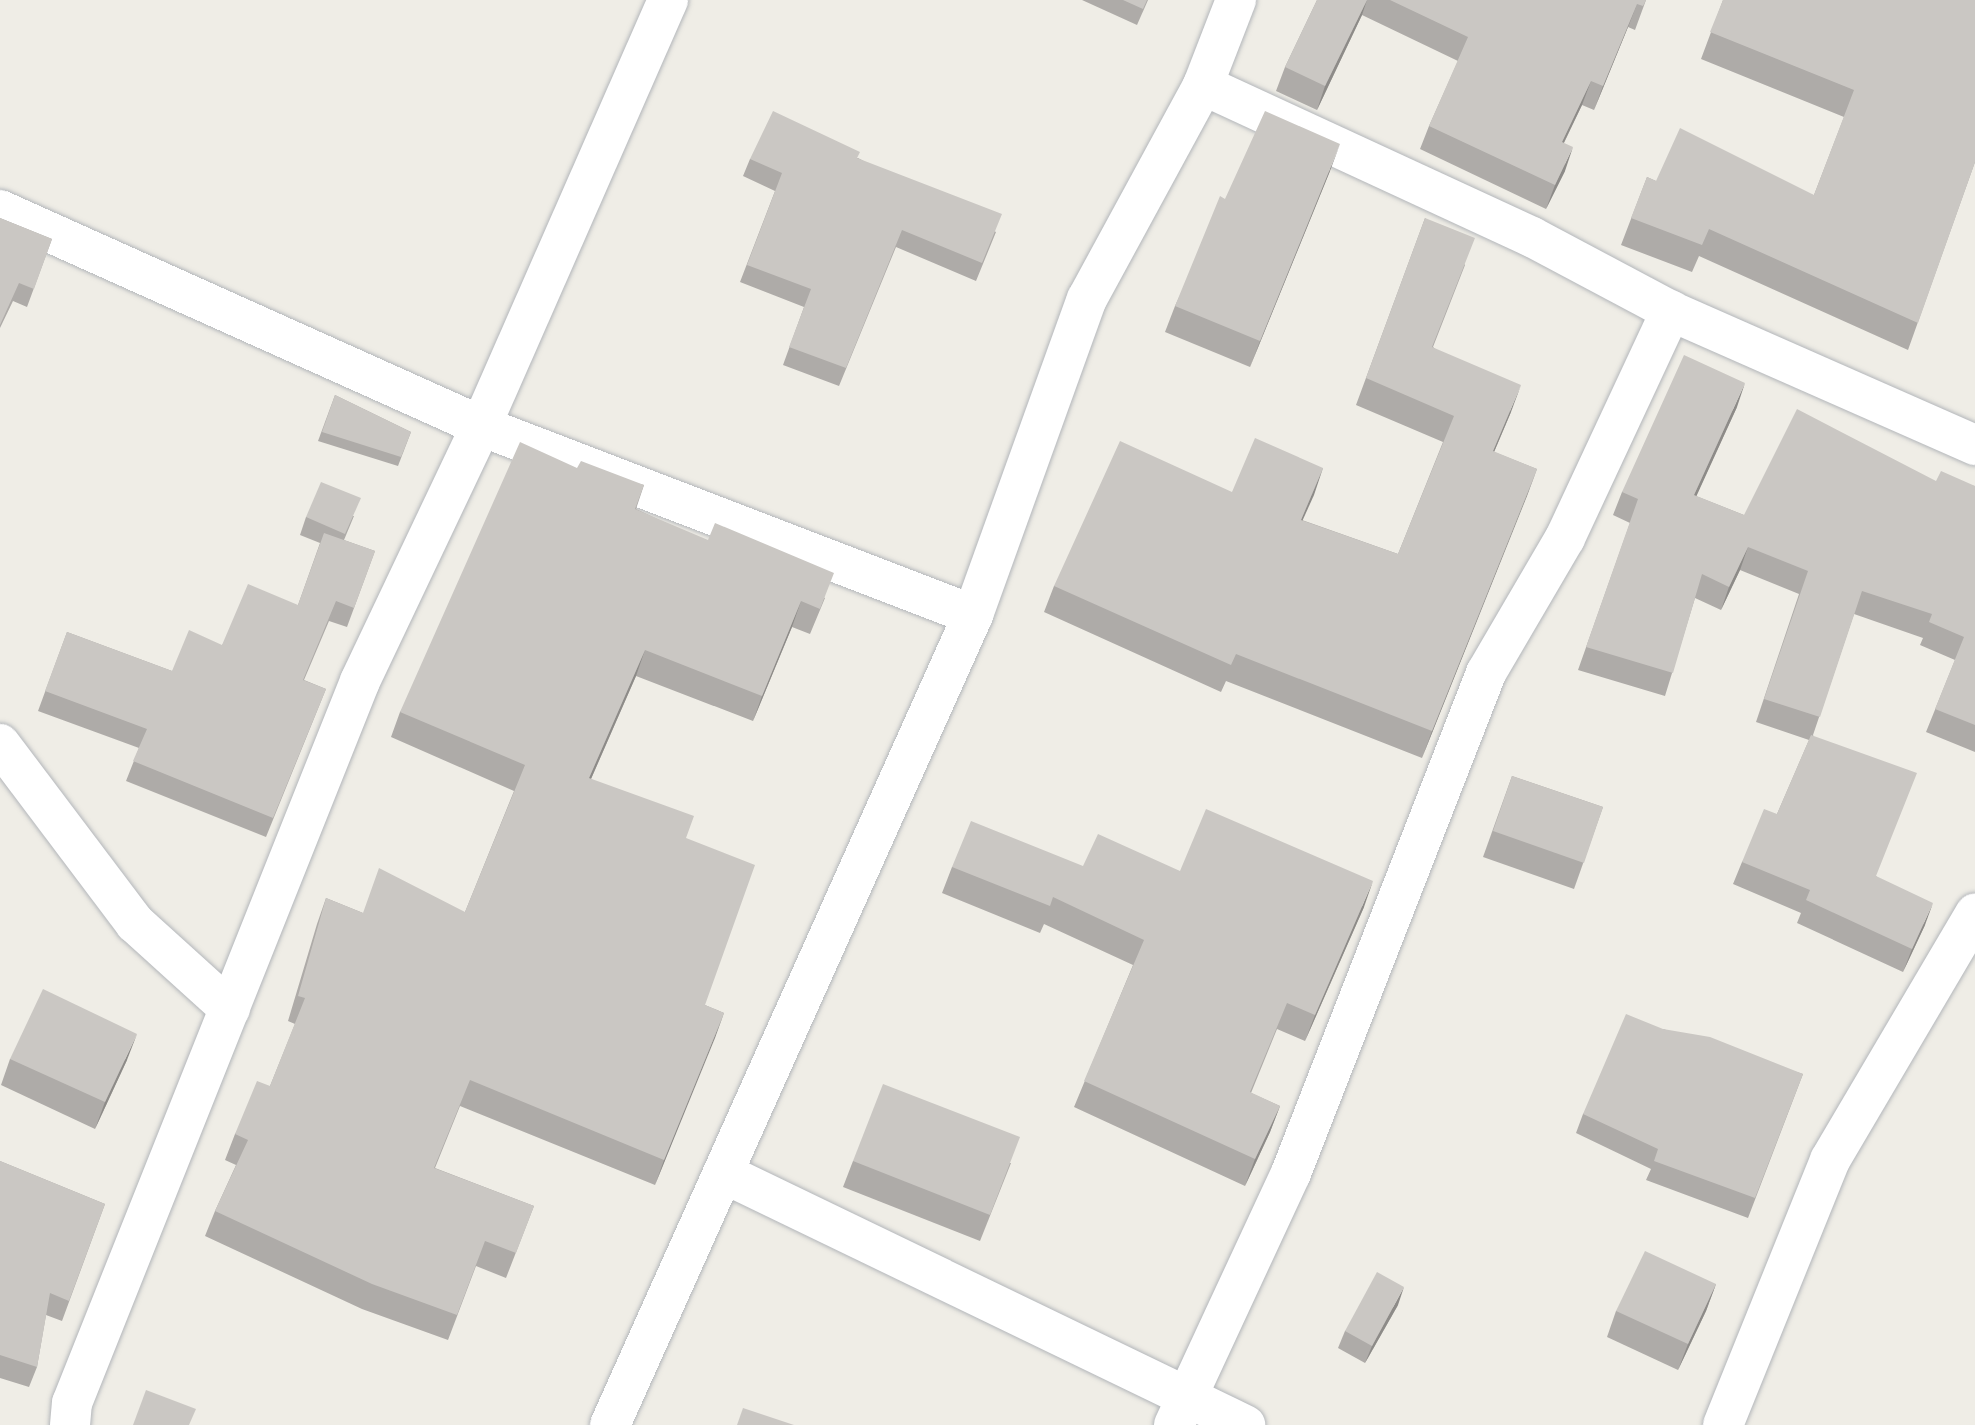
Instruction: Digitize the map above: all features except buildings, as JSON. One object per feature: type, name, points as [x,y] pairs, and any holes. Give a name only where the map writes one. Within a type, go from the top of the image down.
[{"type":"street","points":[[70,1425],[72,1403],[360,681],[481,426],[668,0]]},
{"type":"street","points":[[610,1425],[973,614],[1087,299],[1203,85],[1236,0]]},
{"type":"street","points":[[1203,85],[1532,238],[1672,312],[1975,445]]},
{"type":"street","points":[[0,210],[481,426],[973,614]]},
{"type":"street","points":[[1180,1412],[1291,1173],[1486,673],[1565,538],[1672,312]]},
{"type":"street","points":[[0,744],[134,923],[230,1009]]},
{"type":"street","points":[[1723,1425],[1830,1160],[1975,914]]},
{"type":"street","points":[[723,1173],[1180,1412],[1245,1425]]}]
